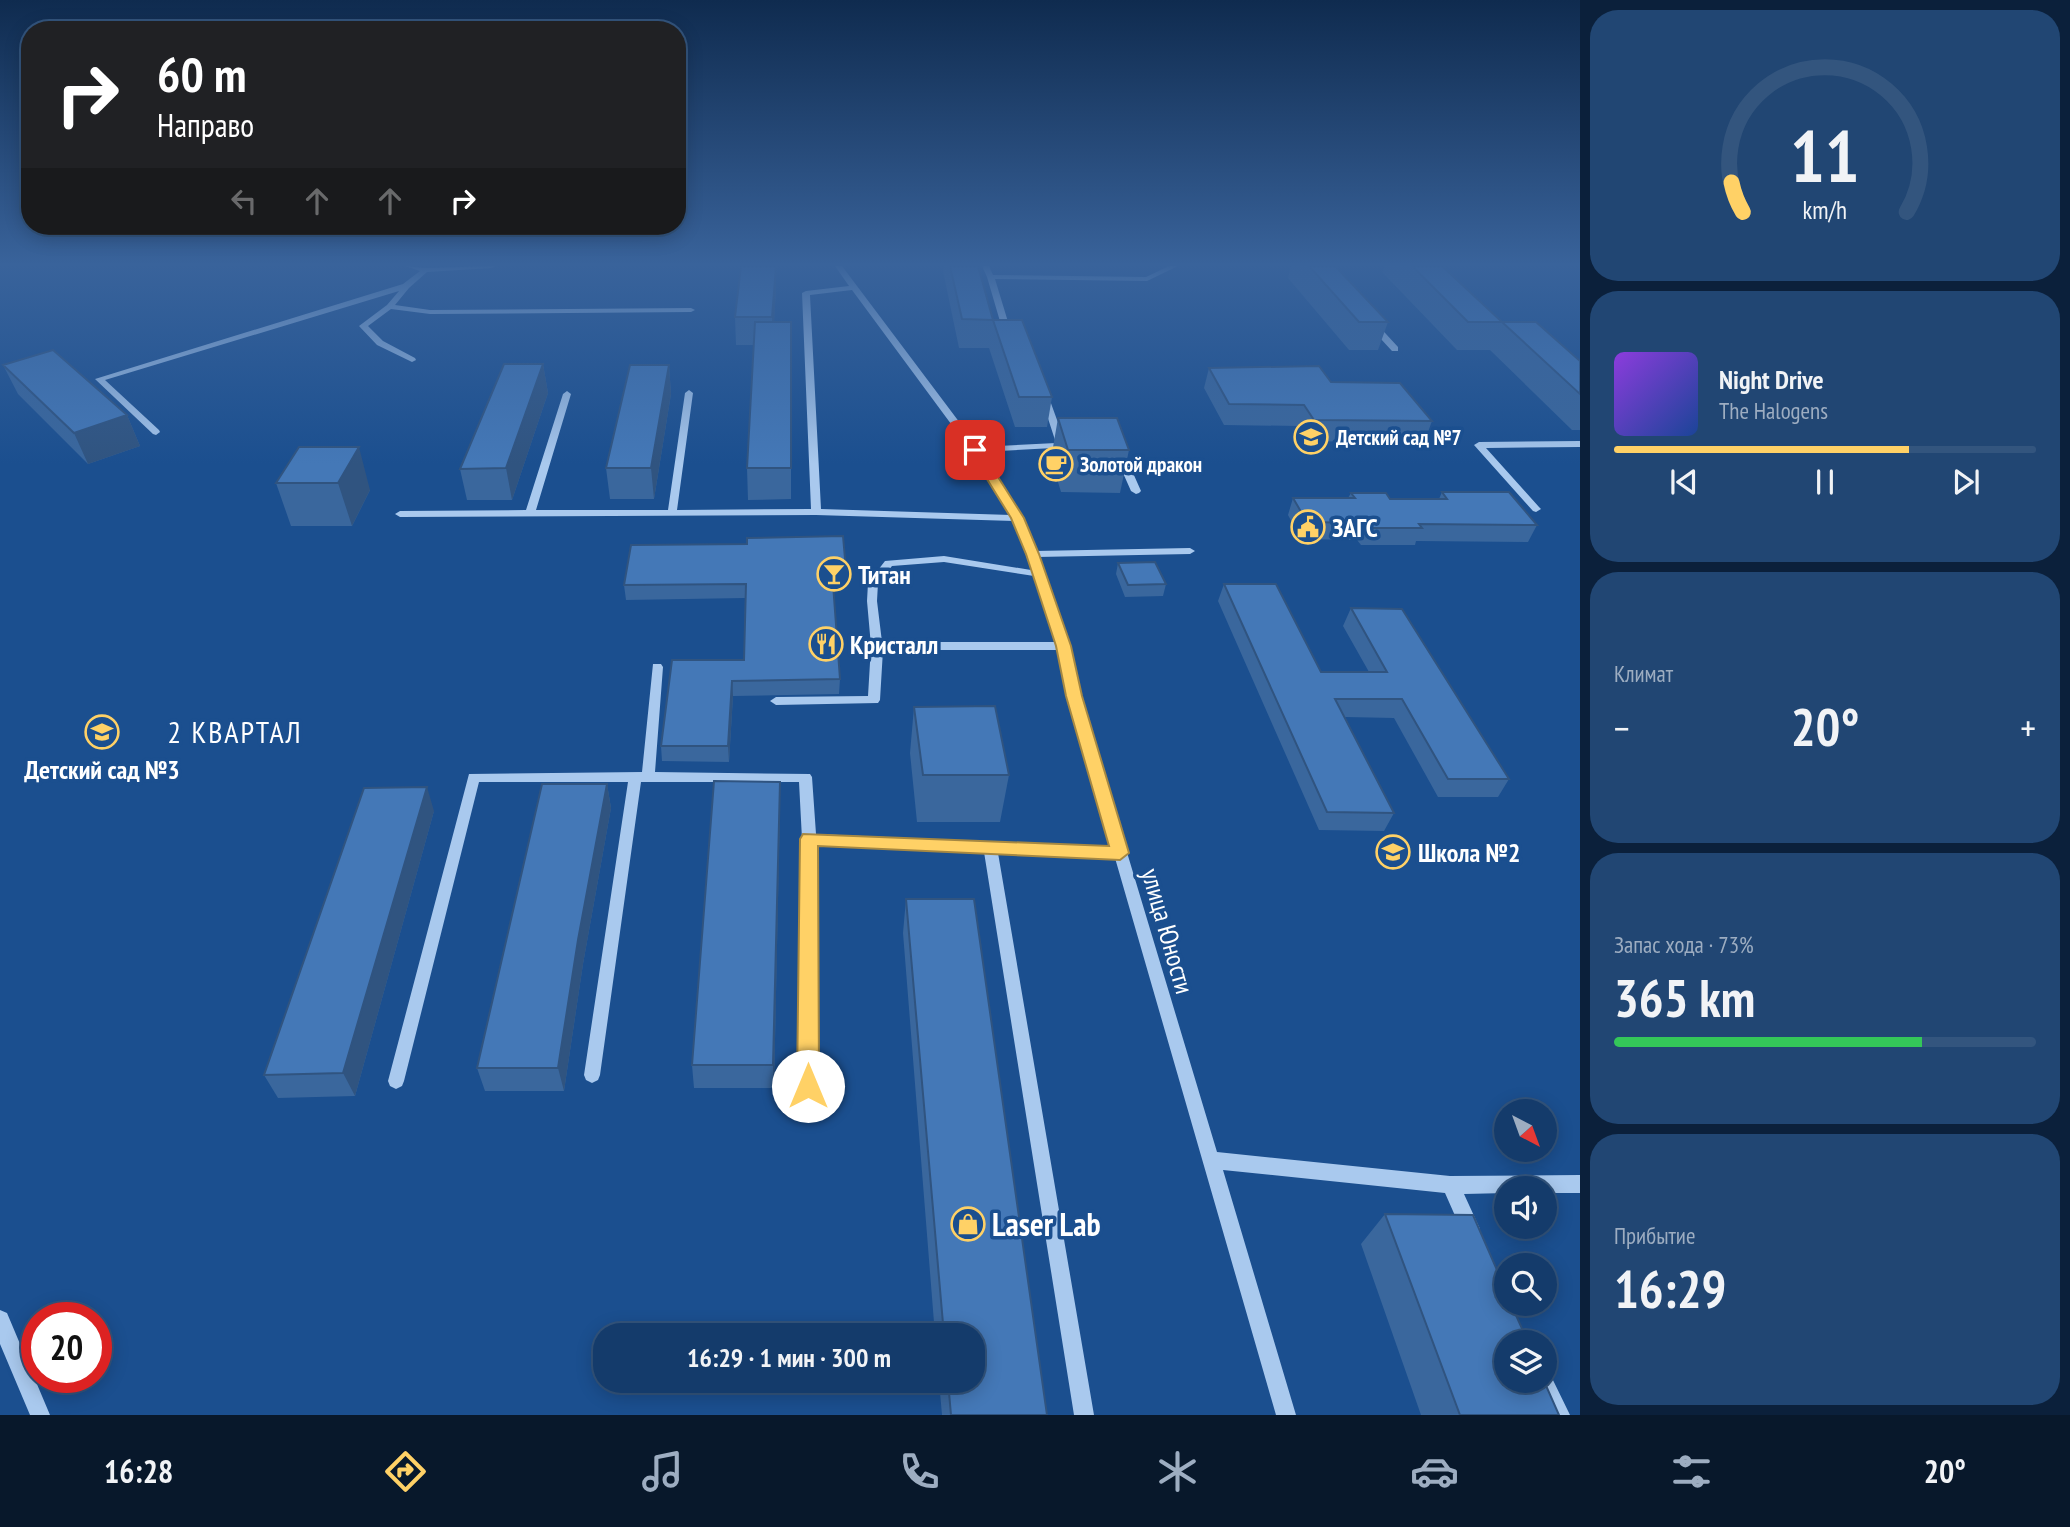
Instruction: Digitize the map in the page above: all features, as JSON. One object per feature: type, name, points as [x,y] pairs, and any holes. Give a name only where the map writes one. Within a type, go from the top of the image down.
[{"type":"street","points":[[156,432],[99,379],[254,332]]},
{"type":"street","points":[[369,332],[380,343],[412,360]]},
{"type":"street","name":"улица Юности","points":[[888,332],[975,450],[1018,518],[1033,554],[1064,646],[1074,696],[1286,1415]]},
{"type":"street","points":[[1007,332],[1008,336],[1017,339]]},
{"type":"street","points":[[1380,332],[1395,349]]},
{"type":"street","points":[[1040,381],[1062,445]]},
{"type":"street","points":[[672,513],[689,393]]},
{"type":"street","points":[[530,513],[566,394]]},
{"type":"street","points":[[1536,509],[1479,445],[1580,444]]},
{"type":"street","points":[[975,450],[1075,445]]},
{"type":"street","points":[[1115,445],[1136,491]]},
{"type":"street","points":[[400,514],[816,512],[1018,518]]},
{"type":"street","points":[[1033,554],[1190,551]]},
{"type":"street","points":[[776,701],[874,700],[877,646],[872,601],[873,583],[889,563],[944,559],[1039,574]]},
{"type":"street","points":[[877,646],[1064,646]]},
{"type":"street","points":[[592,1075],[657,667]]},
{"type":"street","points":[[396,1081],[474,777],[805,777],[809,839],[808,1086]]},
{"type":"street","points":[[809,839],[1120,853]]},
{"type":"street","points":[[989,849],[1084,1415]]},
{"type":"street","points":[[1450,1185],[1479,1244]]},
{"type":"street","points":[[0,1320],[40,1415]]},
{"type":"street","points":[[1550,1393],[1560,1415]]},
{"type":"lane","points":[[808,332],[816,512]]},
{"type":"lane","points":[[1210,1160],[1450,1185],[1580,1184]]},
{"type":"building","points":[[754,332],[791,332],[791,468],[747,468]]},
{"type":"building","points":[[997,332],[1027,332],[1052,397],[1019,397]]},
{"type":"building","points":[[1513,332],[1547,332],[1580,361],[1580,394]]},
{"type":"building","points":[[53,350],[127,415],[74,433],[3,365]]},
{"type":"building","points":[[504,364],[543,364],[506,468],[460,469]]},
{"type":"building","points":[[630,365],[669,365],[651,468],[606,468]]},
{"type":"building","points":[[1319,366],[1331,382],[1400,383],[1432,421],[1314,420],[1304,405],[1229,404],[1209,368]]},
{"type":"building","points":[[1058,418],[1117,418],[1129,450],[1068,450]]},
{"type":"building","points":[[299,447],[359,447],[338,483],[276,483]]},
{"type":"building","points":[[1442,492],[1509,492],[1537,525],[1419,524],[1422,528],[1367,528],[1364,523],[1307,522],[1293,498],[1355,498],[1351,493],[1386,493],[1390,499],[1447,499]]},
{"type":"building","points":[[843,536],[846,570],[832,570],[840,679],[732,681],[728,746],[661,746],[672,660],[744,660],[746,584],[624,585],[631,545],[747,544],[747,538]]},
{"type":"building","points":[[1155,562],[1166,584],[1128,585],[1118,563]]},
{"type":"building","points":[[1224,584],[1276,584],[1321,672],[1387,672],[1351,608],[1402,609],[1509,779],[1448,779],[1402,699],[1335,699],[1394,813],[1327,812]]},
{"type":"building","points":[[995,706],[1009,775],[923,775],[914,707]]},
{"type":"building","points":[[714,781],[780,782],[773,1065],[692,1065]]},
{"type":"building","points":[[542,784],[607,784],[558,1068],[477,1068]]},
{"type":"building","points":[[427,787],[343,1073],[264,1075],[364,788]]},
{"type":"building","points":[[906,899],[974,899],[1047,1415],[951,1415],[949,1393],[985,1393],[985,1323],[943,1323]]},
{"type":"building","points":[[1385,1214],[1473,1215],[1494,1263],[1494,1316],[1516,1316],[1523,1330],[1494,1330],[1494,1393],[1549,1393],[1559,1415],[1460,1415]]},
{"type":"place","name":"Детский сад №7","points":[[1311,437]]},
{"type":"place","name":"Золотой дракон","points":[[1056,464]]},
{"type":"place","name":"ЗАГС","points":[[1308,527]]},
{"type":"place","name":"Титан","points":[[834,574]]},
{"type":"place","name":"Кристалл","points":[[826,644]]},
{"type":"place","name":"Детский сад №3","points":[[102,732]]},
{"type":"place","name":"Школа №2","points":[[1393,852]]},
{"type":"place","name":"Laser Lab","points":[[968,1224]]},
{"type":"district","name":"2 КВАРТАЛ","points":[[235,731]]},
{"type":"route","points":[[808,1086],[809,839],[1120,853],[1074,696],[1064,646],[1033,554],[1018,518],[975,450]]}]
